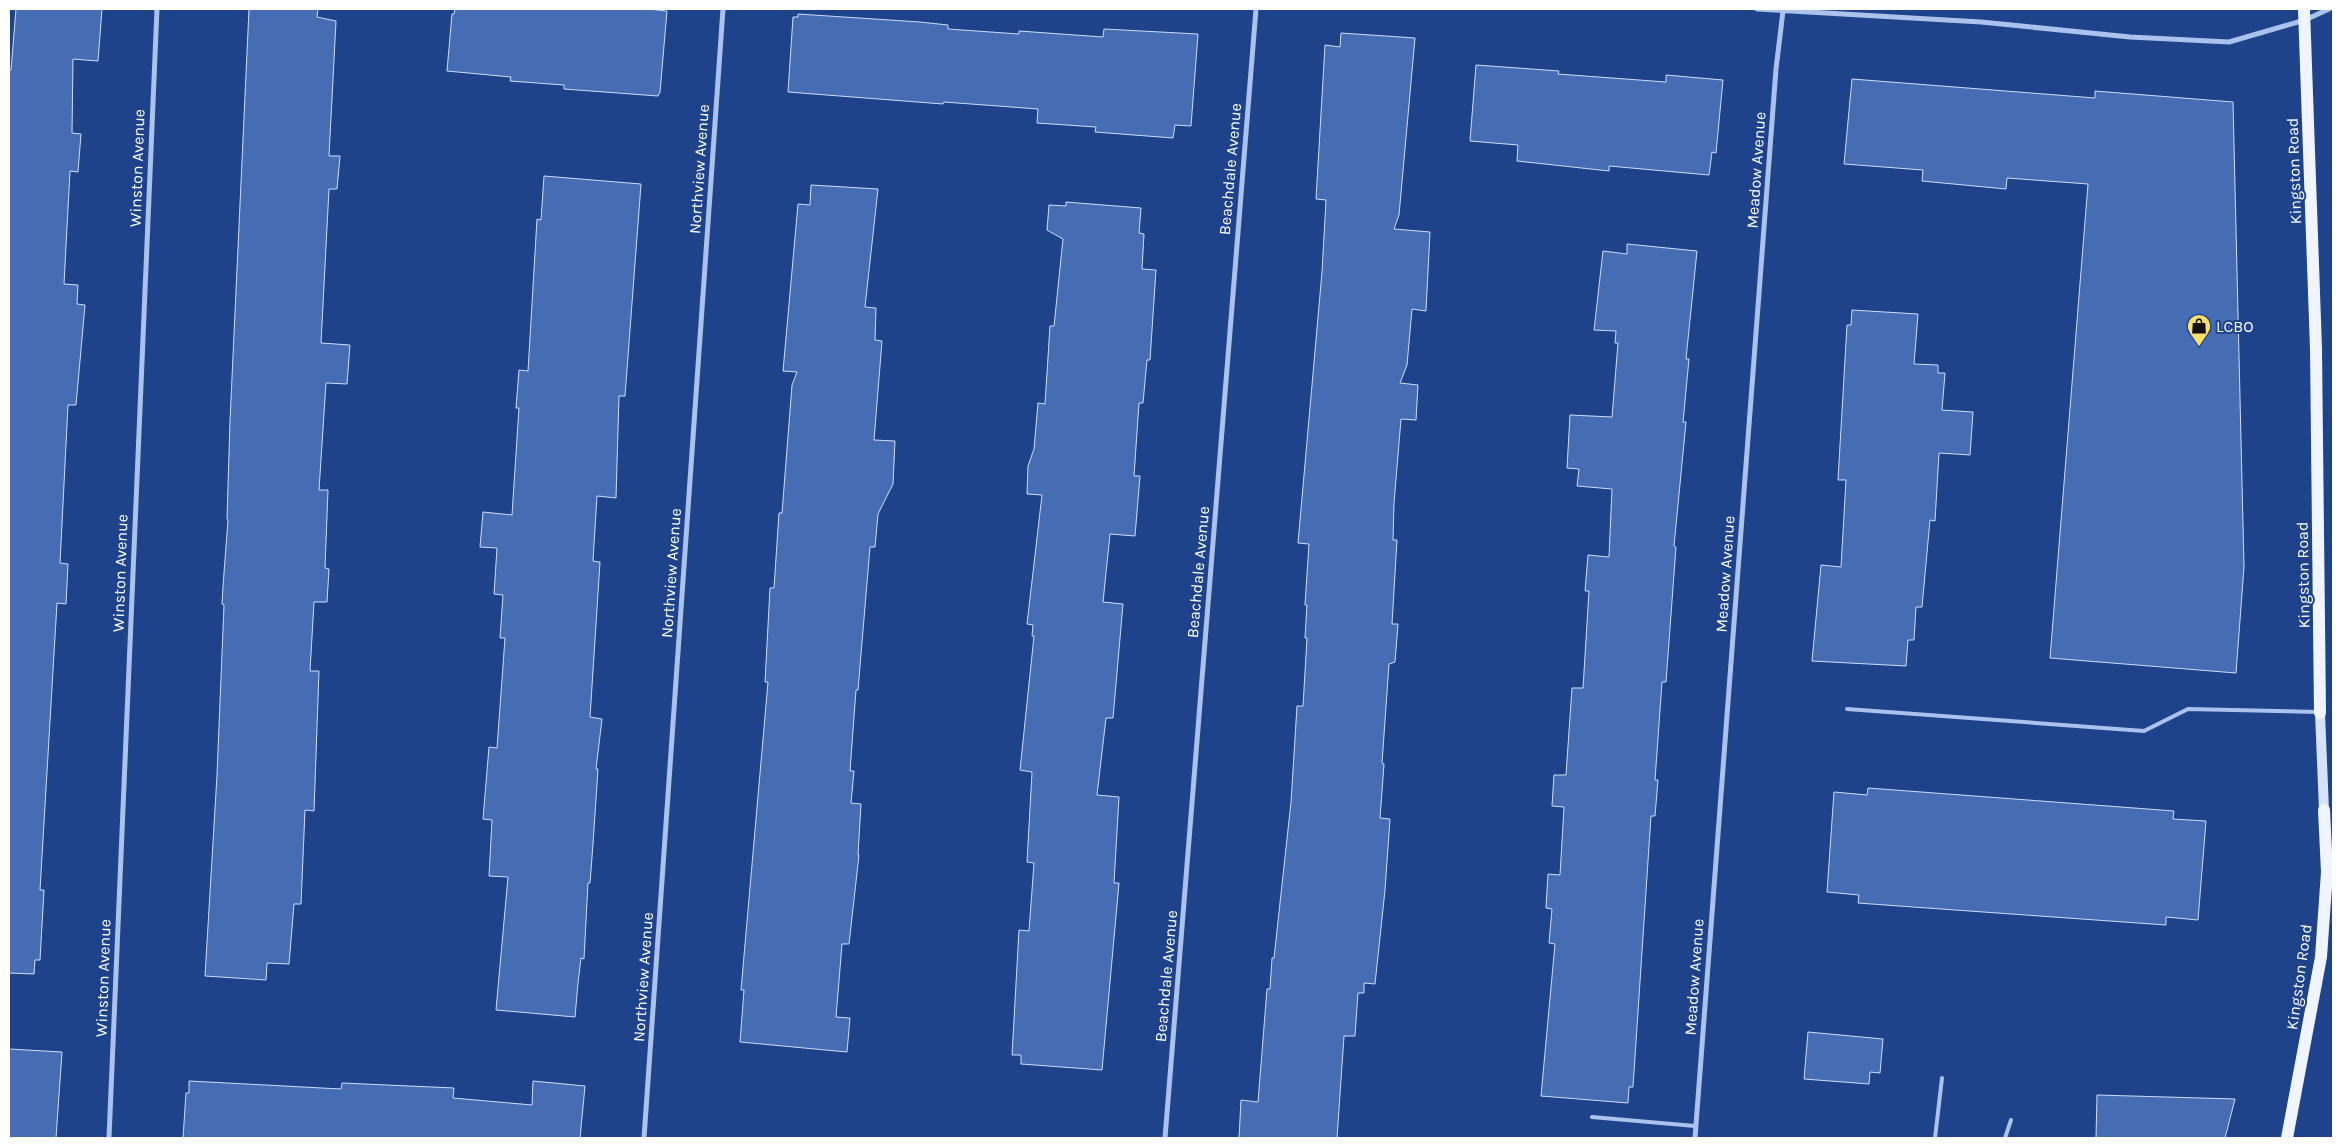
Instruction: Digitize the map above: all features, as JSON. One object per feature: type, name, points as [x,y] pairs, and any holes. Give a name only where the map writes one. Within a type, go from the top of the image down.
[{"type":"main road","name":"Kingston Road","points":[[2287,1138],[2321,957],[2327,872],[2320,712],[2316,349],[2305,14]]},
{"type":"street","name":"Winston Avenue","points":[[109,1138],[156,9]]},
{"type":"street","name":"Northview Avenue","points":[[644,1138],[723,9]]},
{"type":"street","name":"Beachdale Avenue","points":[[1165,1138],[1256,9]]},
{"type":"street","points":[[1757,9],[1981,22],[2130,37],[2229,42],[2305,14],[2329,9]]},
{"type":"street","name":"Meadow Avenue","points":[[1695,1138],[1776,69],[1783,11]]},
{"type":"lane","points":[[1847,709],[2144,731],[2188,709],[2320,712]]},
{"type":"lane","points":[[1934,1138],[1942,1078]]},
{"type":"lane","points":[[1592,1117],[1695,1126]]},
{"type":"lane","points":[[2004,1138],[2011,1120]]},
{"type":"building","points":[[16,9],[102,9],[98,61],[73,59],[72,133],[81,134],[78,172],[70,171],[64,284],[78,285],[77,304],[85,305],[76,405],[68,405],[60,563],[68,564],[66,604],[57,603],[40,890],[44,890],[40,960],[35,960],[34,974],[9,973],[9,70],[11,70]]},
{"type":"building","points":[[249,9],[318,9],[317,17],[336,21],[329,156],[340,156],[337,189],[329,189],[321,343],[350,345],[347,384],[326,383],[319,490],[328,490],[325,568],[329,569],[327,602],[314,602],[310,671],[319,671],[314,811],[305,810],[301,904],[294,904],[289,964],[267,963],[266,980],[205,976],[217,775],[224,605],[222,604],[228,520],[230,421]]},
{"type":"building","points":[[455,9],[648,9],[667,11],[660,92],[658,96],[564,89],[564,85],[510,81],[511,77],[447,71],[452,14],[454,14]]},
{"type":"building","points":[[798,14],[920,22],[948,25],[948,29],[1019,34],[1019,31],[1103,37],[1104,29],[1198,34],[1191,126],[1175,125],[1173,138],[1095,132],[1096,127],[1037,123],[1038,109],[788,92],[793,17],[798,17]]},
{"type":"building","points":[[1341,33],[1415,38],[1399,215],[1394,229],[1430,232],[1426,311],[1412,309],[1407,365],[1400,383],[1418,385],[1416,420],[1401,419],[1394,503],[1393,540],[1397,540],[1392,624],[1398,624],[1395,662],[1389,664],[1382,763],[1384,764],[1380,818],[1390,819],[1385,890],[1375,984],[1364,983],[1364,993],[1358,993],[1355,1036],[1344,1036],[1337,1138],[1239,1138],[1241,1100],[1258,1102],[1267,989],[1270,989],[1272,958],[1274,958],[1291,802],[1297,706],[1303,706],[1307,638],[1305,638],[1307,605],[1305,605],[1309,544],[1298,543],[1322,272],[1326,200],[1316,199],[1325,45],[1340,47]]},
{"type":"building","points":[[1476,65],[1559,71],[1558,74],[1666,82],[1666,75],[1723,80],[1716,153],[1712,152],[1709,175],[1609,166],[1609,171],[1517,161],[1518,145],[1470,141]]},
{"type":"building","points":[[1852,79],[2095,98],[2095,91],[2233,102],[2244,567],[2236,673],[2050,658],[2088,184],[2007,178],[2006,189],[1922,181],[1923,170],[1844,164]]},
{"type":"building","points":[[544,176],[641,184],[625,396],[619,396],[616,498],[597,496],[593,561],[600,562],[590,717],[602,719],[596,769],[598,769],[590,883],[588,883],[584,959],[581,958],[575,1017],[496,1010],[508,877],[489,876],[492,820],[483,819],[489,747],[497,748],[505,638],[500,638],[503,595],[494,594],[497,548],[480,547],[483,512],[512,515],[519,408],[516,408],[519,370],[528,371],[537,219],[541,220]]},
{"type":"building","points":[[811,185],[878,189],[865,307],[876,308],[875,340],[882,341],[874,440],[895,441],[893,484],[878,514],[875,547],[870,547],[858,690],[856,690],[850,771],[854,771],[851,803],[861,804],[859,855],[849,944],[842,944],[836,1017],[850,1018],[847,1052],[740,1042],[744,990],[741,990],[768,682],[765,682],[770,588],[774,588],[779,513],[782,513],[792,385],[797,372],[783,371],[798,204],[810,205]]},
{"type":"building","points":[[1066,202],[1141,208],[1139,233],[1144,234],[1142,269],[1156,270],[1150,360],[1147,360],[1143,403],[1139,403],[1134,476],[1140,476],[1135,536],[1110,534],[1103,602],[1123,604],[1113,718],[1106,718],[1097,795],[1119,797],[1114,883],[1119,883],[1102,1070],[1021,1064],[1021,1055],[1012,1055],[1019,930],[1029,931],[1034,863],[1027,862],[1032,772],[1020,770],[1034,636],[1032,636],[1033,625],[1027,624],[1042,495],[1027,494],[1028,466],[1034,449],[1038,403],[1045,404],[1050,326],[1054,326],[1063,239],[1047,230],[1049,205],[1066,206]]},
{"type":"building","points":[[1627,244],[1697,251],[1686,359],[1689,359],[1683,422],[1686,422],[1674,546],[1676,547],[1666,682],[1662,682],[1655,780],[1658,780],[1655,816],[1651,816],[1633,1087],[1629,1087],[1628,1103],[1541,1096],[1555,944],[1549,943],[1552,909],[1546,908],[1548,874],[1560,875],[1564,807],[1552,806],[1554,775],[1566,775],[1572,688],[1583,688],[1589,591],[1585,591],[1588,555],[1609,557],[1612,489],[1577,486],[1579,469],[1567,468],[1570,415],[1612,417],[1618,343],[1615,343],[1616,331],[1594,330],[1603,251],[1627,254]]},
{"type":"building","points":[[1852,310],[1918,314],[1914,364],[1938,365],[1938,373],[1945,373],[1942,410],[1973,412],[1970,455],[1939,453],[1935,521],[1930,520],[1922,607],[1916,607],[1914,640],[1908,640],[1906,666],[1812,661],[1821,565],[1841,567],[1846,480],[1838,480],[1847,325],[1851,325]]},
{"type":"building","points":[[1868,788],[2174,811],[2173,819],[2206,821],[2198,920],[2166,917],[2166,925],[1858,903],[1859,895],[1827,892],[1834,792],[1867,795]]},
{"type":"building","points":[[1808,1032],[1883,1039],[1880,1073],[1870,1072],[1869,1084],[1804,1079]]},
{"type":"building","points":[[9,1049],[62,1052],[56,1138],[9,1138]]},
{"type":"building","points":[[189,1081],[341,1089],[342,1083],[454,1088],[453,1098],[532,1105],[533,1081],[585,1086],[580,1138],[183,1138],[186,1093],[189,1093]]},
{"type":"building","points":[[2097,1095],[2235,1099],[2225,1138],[2096,1138]]},
{"type":"place","name":"LCBO","points":[[2199,347]]}]
